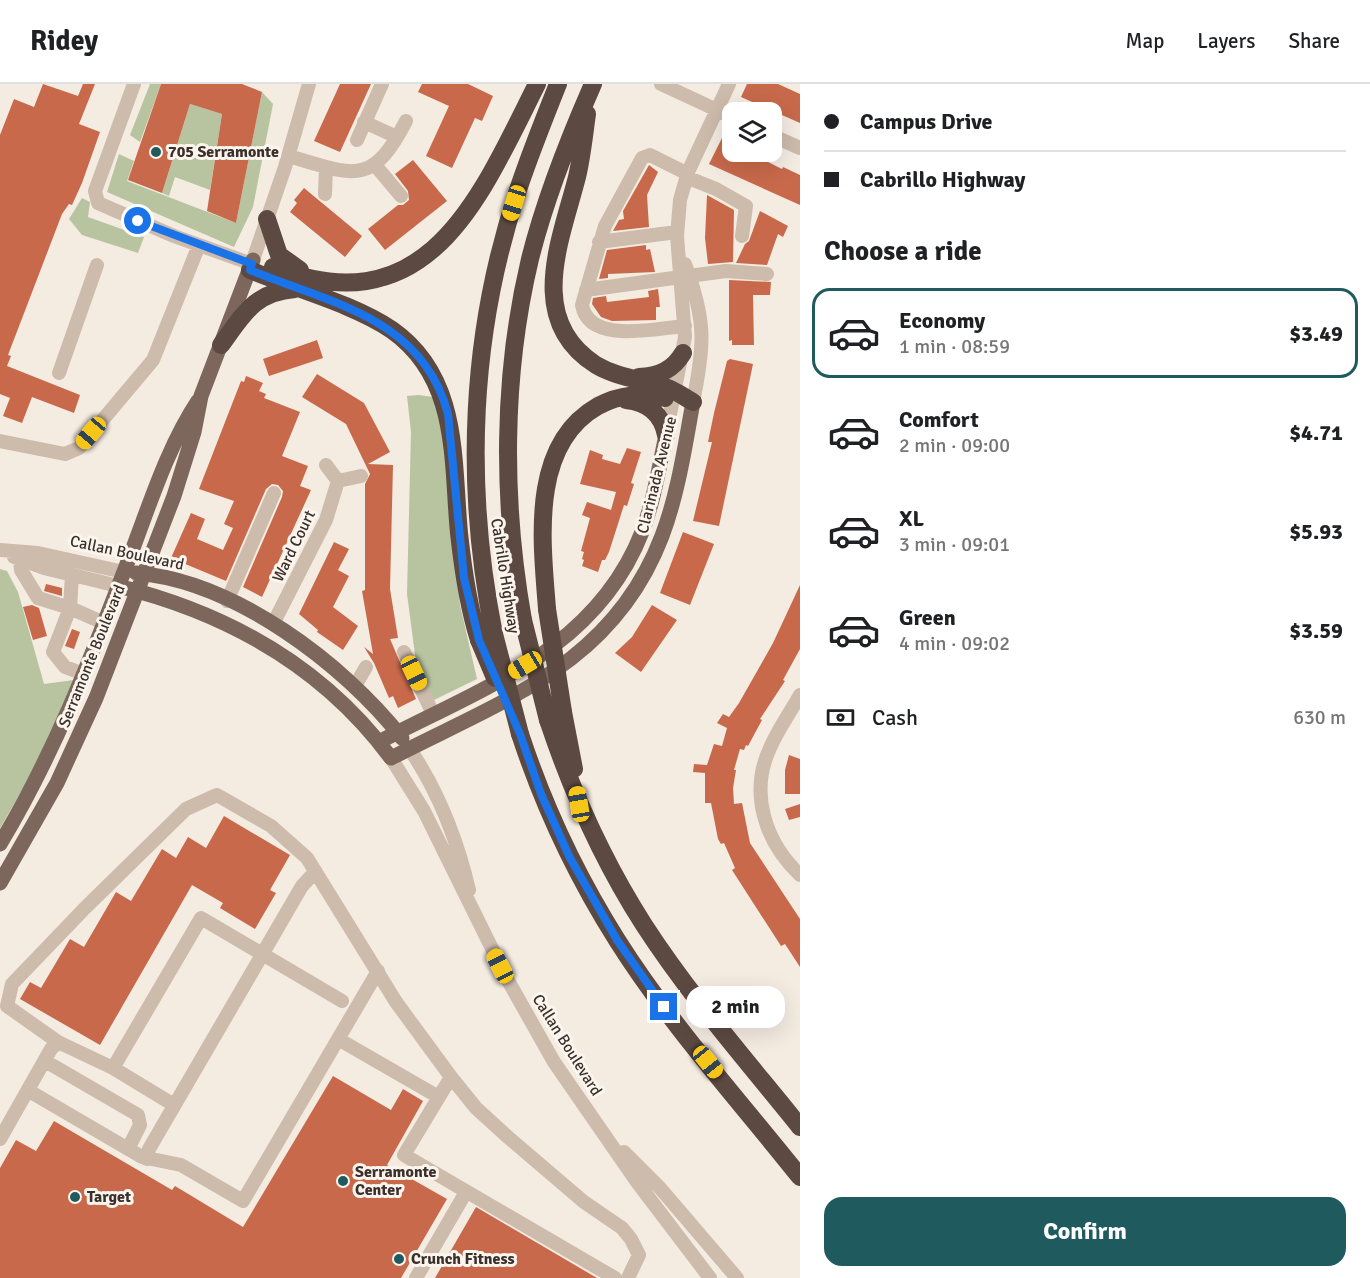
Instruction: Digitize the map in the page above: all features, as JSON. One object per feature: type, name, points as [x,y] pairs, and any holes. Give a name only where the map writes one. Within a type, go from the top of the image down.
[{"type":"highway","points":[[252,264],[311,280],[348,282],[377,278],[401,270],[425,257],[449,236],[484,188],[537,84]]},
{"type":"highway","name":"Cabrillo Highway","points":[[558,84],[525,169],[507,226],[493,283],[478,376],[474,447],[476,517],[486,637],[560,837],[617,940],[657,998],[800,1177]]},
{"type":"highway","points":[[592,86],[580,163],[559,243],[553,290],[558,316],[568,337],[586,357],[611,372],[693,402]]},
{"type":"highway","name":"Cabrillo Highway","points":[[592,86],[542,216],[528,272],[518,329],[510,421],[509,490],[513,548],[523,620],[555,716],[579,804],[621,886],[658,945],[800,1127]]},
{"type":"highway","points":[[267,219],[275,247],[285,261],[312,276],[348,282]]},
{"type":"highway","points":[[252,264],[296,289],[360,313],[392,330],[419,355],[438,384],[450,424],[464,578],[486,637]]},
{"type":"highway","points":[[221,345],[247,310],[261,297],[276,291],[296,289]]},
{"type":"highway","points":[[611,372],[634,377],[657,375],[672,367],[683,353]]},
{"type":"highway","points":[[555,716],[544,532],[551,465],[567,432],[579,419],[598,406],[620,396],[674,395]]},
{"type":"highway","points":[[598,406],[621,401],[639,402],[656,414],[666,435]]},
{"type":"main road","name":"Serramonte Boulevard","points":[[0,844],[50,751],[84,674],[182,427],[201,396],[252,264]]},
{"type":"main road","name":"Serramonte Boulevard","points":[[0,883],[46,804],[78,740],[138,591],[184,466],[196,427],[201,396]]},
{"type":"main road","name":"Clarinada Avenue","points":[[391,758],[546,678],[582,651],[616,617],[643,577],[662,538],[675,492],[693,402]]},
{"type":"main road","name":"Clarinada Avenue","points":[[378,742],[513,672],[559,644],[601,603],[627,564],[642,532],[666,435]]},
{"type":"main road","name":"Callan Boulevard","points":[[121,579],[144,573],[180,582],[227,601],[273,624],[318,655],[355,686],[410,748]]},
{"type":"main road","name":"Callan Boulevard","points":[[121,579],[138,591],[207,614],[273,648],[331,692],[391,758]]},
{"type":"street","points":[[134,84],[94,191],[97,200],[103,206],[252,264]]},
{"type":"street","name":"Serramonte Boulevard","points":[[252,264],[309,84]]},
{"type":"street","points":[[357,141],[382,84]]},
{"type":"street","points":[[661,84],[722,112]]},
{"type":"street","name":"Clarinada Avenue","points":[[693,402],[702,355],[703,328],[700,307],[685,277],[678,248],[680,200],[687,176],[729,84]]},
{"type":"street","points":[[288,156],[348,172],[375,165],[386,156],[406,121]]},
{"type":"street","points":[[364,122],[398,137]]},
{"type":"street","points":[[782,140],[800,148]]},
{"type":"street","points":[[685,326],[614,331],[602,328],[584,313],[582,305],[605,226],[644,155],[650,155],[747,206],[742,236]]},
{"type":"street","points":[[375,165],[400,196]]},
{"type":"street","points":[[325,194],[326,166]]},
{"type":"street","points":[[599,242],[677,232]]},
{"type":"street","points":[[0,441],[65,454],[79,448],[153,360],[199,245]]},
{"type":"street","points":[[58,373],[97,265]]},
{"type":"street","points":[[586,290],[726,271],[767,273]]},
{"type":"street","name":"Clarinada Avenue","points":[[666,435],[683,353],[685,277]]},
{"type":"street","points":[[326,465],[338,481],[361,476]]},
{"type":"street","name":"Ward Court","points":[[273,624],[326,520],[338,481]]},
{"type":"street","points":[[227,601],[274,493]]},
{"type":"street","name":"Callan Boulevard","points":[[0,551],[38,552],[121,579]]},
{"type":"street","name":"Callan Boulevard","points":[[0,551],[20,560],[72,575],[121,579]]},
{"type":"street","points":[[20,560],[21,570],[38,598],[70,608],[104,623]]},
{"type":"street","points":[[72,575],[70,608],[53,652],[65,667],[84,674]]},
{"type":"street","points":[[404,652],[433,714]]},
{"type":"street","points":[[355,686],[366,667]]},
{"type":"street","points":[[800,695],[777,732],[762,770],[760,791],[762,811],[768,831],[800,884]]},
{"type":"street","name":"Callan Boulevard","points":[[410,748],[434,790],[454,834],[474,910]]},
{"type":"street","name":"Callan Boulevard","points":[[391,758],[418,800],[537,1034],[603,1132],[710,1278]]},
{"type":"street","points":[[174,1105],[113,1068],[58,1042],[7,1006],[12,984],[85,908],[186,809],[217,795],[271,826],[308,858],[314,873],[336,902],[396,1002],[476,1108],[584,1202],[611,1220],[631,1239],[639,1255],[628,1278]]},
{"type":"street","points":[[778,851],[800,875]]},
{"type":"street","points":[[147,1159],[149,1149],[174,1105],[302,886],[314,873]]},
{"type":"street","points":[[113,1068],[201,918],[342,1001]]},
{"type":"street","points":[[29,1091],[147,1159],[181,1165],[243,1201],[378,971]]},
{"type":"street","points":[[338,1039],[437,1096]]},
{"type":"street","points":[[0,1139],[58,1042]]},
{"type":"street","points":[[45,1061],[138,1115],[140,1125],[128,1149]]},
{"type":"street","points":[[451,1077],[437,1096],[404,1155],[547,1243],[594,1270],[615,1278]]},
{"type":"street","name":"Callan Boulevard","points":[[603,1132],[654,1182],[737,1278]]},
{"type":"street","points":[[416,1278],[466,1192]]},
{"type":"green space","points":[[150,84],[161,84],[140,142],[130,135]]},
{"type":"green space","points":[[262,92],[273,104],[253,207],[234,247],[107,192],[119,154],[134,161],[127,181],[236,223]]},
{"type":"green space","points":[[190,104],[222,114],[210,190],[175,177],[169,196],[162,193]]},
{"type":"green space","points":[[82,198],[90,202],[88,217],[144,237],[138,253],[82,235],[69,219]]},
{"type":"green space","points":[[407,396],[433,397],[442,422],[460,605],[477,679],[434,700],[416,662],[407,594],[411,432]]},
{"type":"green space","points":[[0,569],[7,571],[18,592],[44,684],[74,680],[40,756],[0,828]]},
{"type":"building","points":[[43,84],[78,96],[83,84],[95,84],[79,124],[100,132],[72,205],[69,204],[62,214],[8,355],[11,356],[7,366],[80,395],[74,413],[32,397],[22,423],[3,416],[10,398],[0,394],[0,135],[14,99],[34,107]]},
{"type":"building","name":"705 Serramonte","points":[[161,84],[242,84],[262,92],[236,223],[207,211],[222,114],[190,104],[162,193],[128,180]]},
{"type":"building","points":[[340,84],[371,84],[340,152],[314,141]]},
{"type":"building","points":[[422,84],[468,84],[493,96],[482,121],[475,118],[452,168],[426,156],[449,106],[418,92]]},
{"type":"building","points":[[747,84],[778,84],[800,94],[800,123],[782,115],[782,102],[752,102],[741,97]]},
{"type":"building","points":[[722,138],[722,162],[768,162],[800,175],[800,205],[709,164]]},
{"type":"building","points":[[413,160],[447,201],[385,250],[368,229],[398,205],[403,205],[409,200],[408,191],[395,174]]},
{"type":"building","points":[[649,165],[658,172],[647,195],[649,227],[613,231],[619,220],[624,219],[623,211]]},
{"type":"building","points":[[304,188],[362,236],[345,257],[290,212],[297,203],[294,200]]},
{"type":"building","points":[[707,195],[734,210],[733,262],[708,264],[705,238]]},
{"type":"building","points":[[760,211],[788,226],[783,237],[778,234],[767,265],[736,263],[745,244],[749,241]]},
{"type":"building","points":[[646,245],[646,250],[650,249],[655,272],[608,274],[608,278],[599,279],[607,250]]},
{"type":"building","points":[[729,280],[771,282],[770,295],[753,295],[754,345],[732,345],[732,340],[729,341]]},
{"type":"building","points":[[658,289],[660,307],[656,307],[656,320],[612,321],[601,317],[592,304],[593,298],[606,296],[607,302],[649,297],[648,291]]},
{"type":"building","points":[[317,340],[323,358],[269,376],[263,359]]},
{"type":"building","points":[[730,359],[753,364],[719,526],[693,521],[712,442],[708,442],[714,413],[727,361]]},
{"type":"building","points":[[317,374],[364,403],[390,452],[368,464],[393,465],[390,589],[398,638],[390,639],[416,699],[398,708],[393,696],[389,698],[374,663],[364,647],[373,654],[362,591],[365,590],[365,484],[370,474],[346,424],[302,397]]},
{"type":"building","points":[[246,376],[263,383],[259,391],[266,394],[264,398],[300,412],[282,456],[308,466],[300,486],[311,490],[262,597],[243,587],[282,497],[283,491],[278,485],[272,484],[266,489],[226,581],[171,558],[191,513],[205,519],[197,539],[223,550],[233,528],[224,524],[234,501],[199,489],[241,381],[244,382]]},
{"type":"building","points":[[627,448],[641,452],[631,483],[634,484],[627,506],[624,505],[609,552],[605,560],[602,560],[598,572],[582,566],[584,552],[581,551],[590,518],[582,515],[587,502],[611,510],[616,492],[580,484],[590,450],[603,455],[602,459],[620,464]]},
{"type":"building","points":[[683,532],[714,544],[690,605],[660,593]]},
{"type":"building","points":[[334,542],[349,549],[338,570],[349,576],[333,607],[358,626],[343,650],[317,632],[318,630],[299,614]]},
{"type":"building","points":[[46,584],[62,588],[62,596],[44,591]]},
{"type":"building","points":[[800,585],[800,649],[783,680],[785,681],[760,719],[762,720],[748,746],[746,745],[744,750],[740,749],[734,770],[736,770],[733,788],[734,804],[742,803],[750,843],[800,919],[800,967],[785,944],[781,946],[732,870],[735,868],[724,843],[721,844],[718,839],[711,803],[705,803],[705,773],[693,772],[694,764],[707,765],[714,744],[722,746],[727,728],[717,723],[723,714],[729,717],[739,703],[773,643]]},
{"type":"building","points":[[32,605],[39,608],[47,636],[33,640],[23,607]]},
{"type":"building","points":[[652,605],[677,620],[641,672],[615,653],[632,637]]},
{"type":"building","points":[[72,629],[80,632],[74,649],[65,646]]},
{"type":"building","points":[[789,755],[800,759],[800,794],[785,794],[785,770]]},
{"type":"building","points":[[800,804],[800,817],[789,820],[785,809]]},
{"type":"building","points":[[224,816],[290,855],[270,890],[276,893],[255,929],[220,908],[223,903],[192,885],[100,1045],[20,999],[30,982],[41,988],[70,939],[84,947],[116,892],[131,901],[162,849],[176,858],[188,837],[206,848]]},
{"type":"building","name":"Serramonte Center","points":[[333,1076],[391,1110],[403,1089],[423,1101],[387,1165],[447,1199],[401,1278],[0,1278],[0,1168],[16,1140],[36,1151],[54,1121],[172,1190],[175,1186],[243,1227]]},
{"type":"building","points":[[476,1207],[597,1278],[435,1278]]},
{"type":"place","name":"705 Serramonte","points":[[156,152]]},
{"type":"place","name":"Serramonte Center","points":[[343,1181]]},
{"type":"place","name":"Target","points":[[75,1197]]},
{"type":"place","name":"Crunch Fitness","points":[[399,1259]]},
{"type":"route","points":[[138,221],[252,264],[250,270],[371,318],[402,338],[426,364],[438,384],[448,414],[464,578],[479,640],[520,734],[541,794],[570,858],[617,940],[664,1007]]}]
